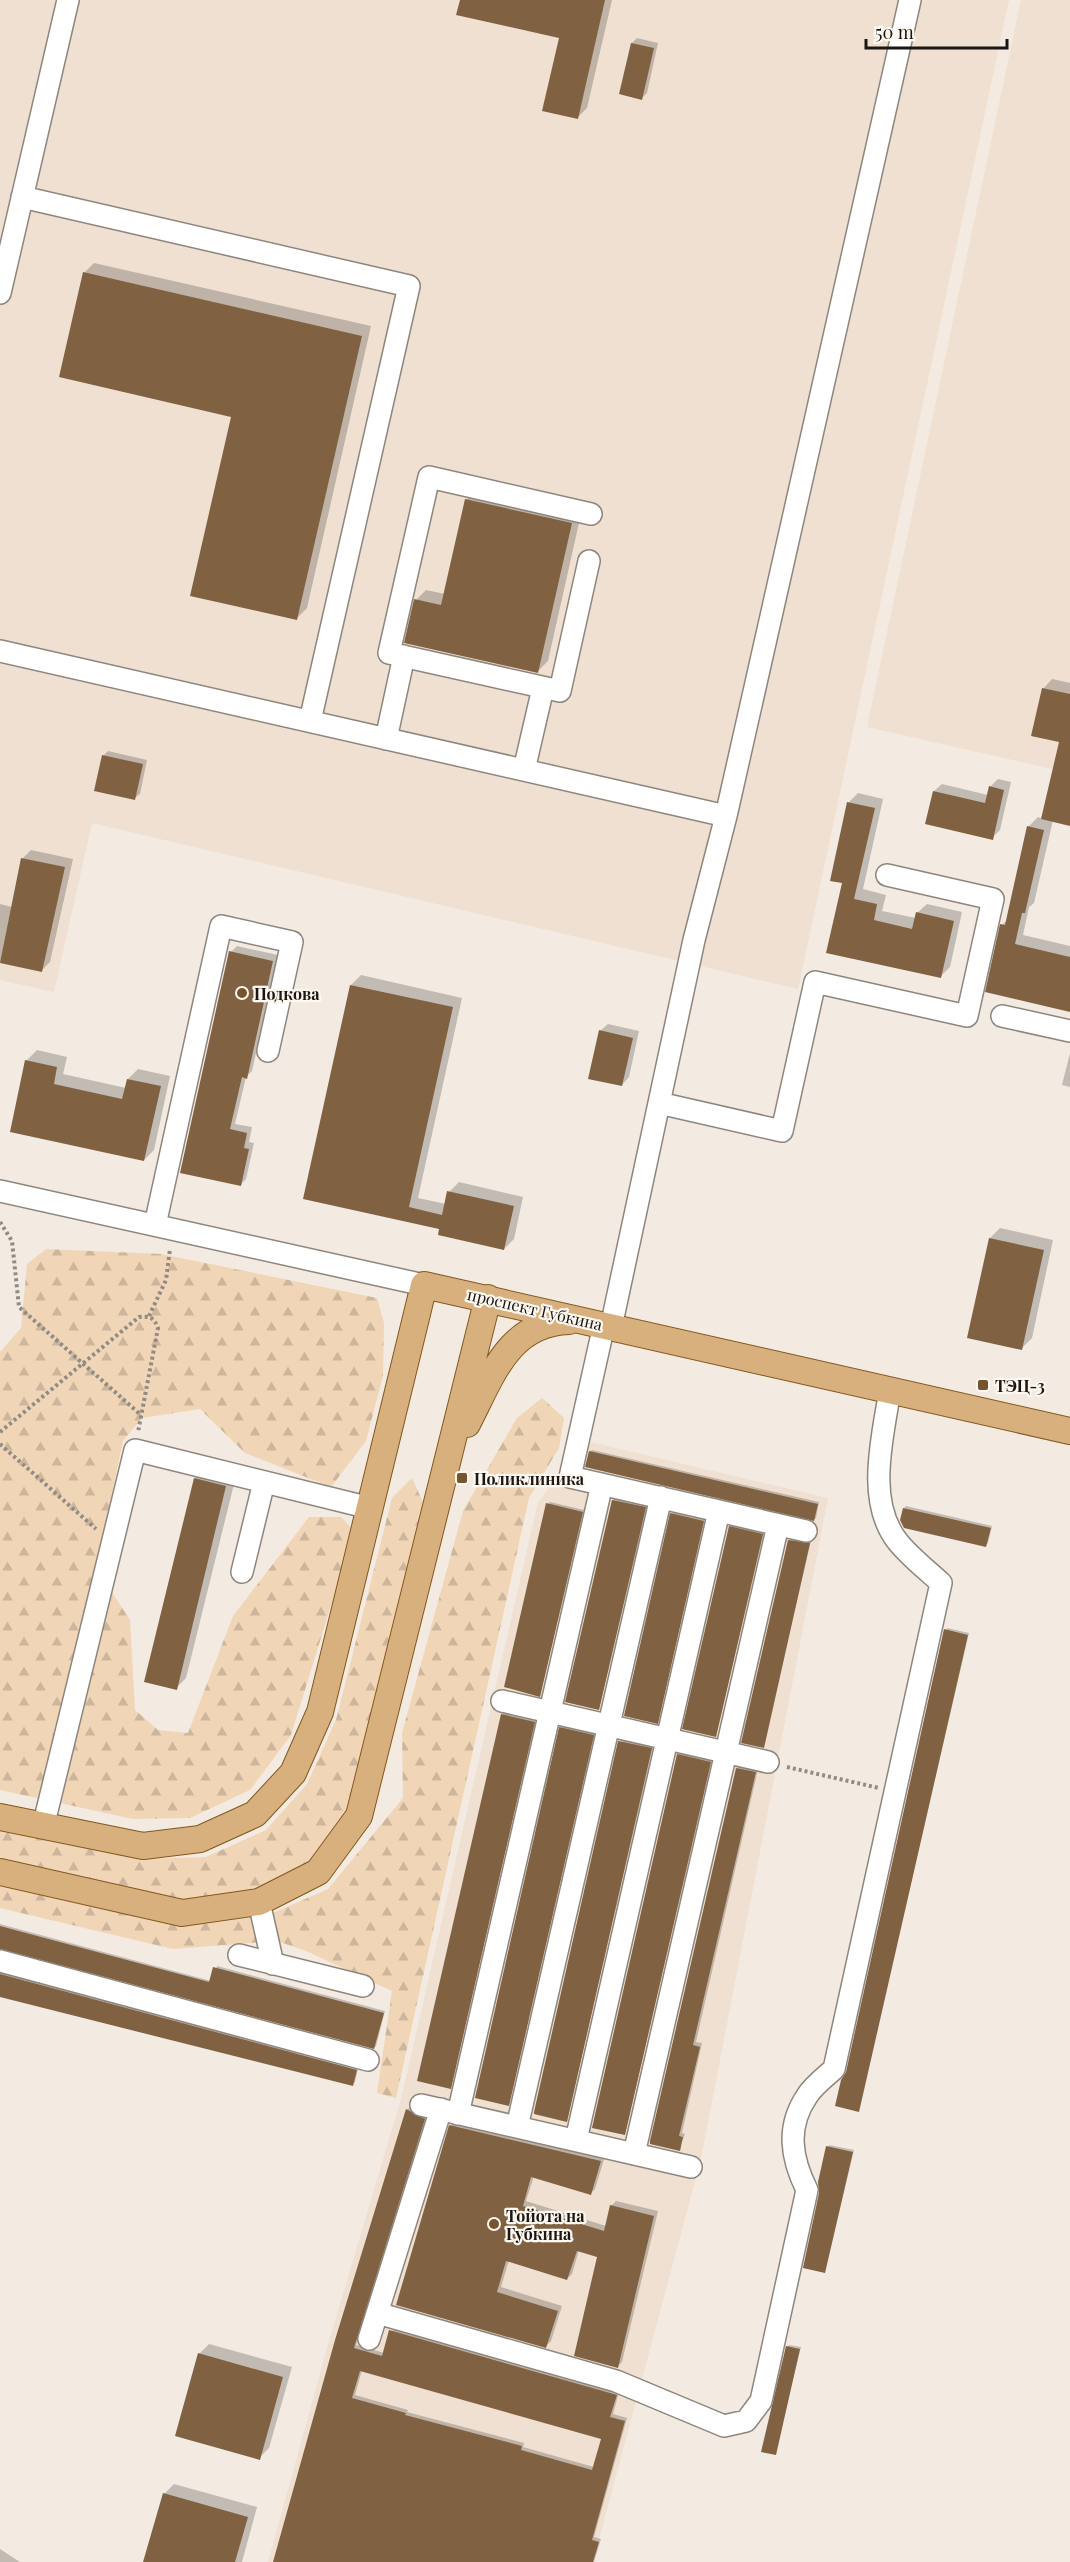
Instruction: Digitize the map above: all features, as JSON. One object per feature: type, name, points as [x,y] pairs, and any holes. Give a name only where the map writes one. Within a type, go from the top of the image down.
[{"type":"main road","name":"проспект Губкина","points":[[424,1284],[1070,1431]]},
{"type":"main road","points":[[0,1817],[143,1846],[200,1839],[255,1814],[293,1773],[321,1712],[424,1284]]},
{"type":"main road","points":[[0,1872],[182,1913],[259,1902],[318,1872],[358,1816],[488,1298]]},
{"type":"main road","points":[[447,1461],[500,1363],[520,1336],[549,1322],[601,1325]]},
{"type":"street","points":[[0,293],[68,0]]},
{"type":"street","points":[[806,1531],[570,1477],[601,1325],[659,1103],[694,940],[726,816],[910,0]]},
{"type":"street","points":[[22,197],[409,286],[310,721]]},
{"type":"street","points":[[589,561],[560,691],[389,652],[429,477],[591,514]]},
{"type":"street","points":[[0,651],[726,816]]},
{"type":"street","points":[[386,739],[404,656]]},
{"type":"street","points":[[524,770],[543,688]]},
{"type":"street","points":[[659,1103],[782,1131],[815,982],[967,1017],[993,899],[887,875]]},
{"type":"street","points":[[164,1227],[221,926],[292,942],[268,1052]]},
{"type":"street","points":[[1002,1016],[1070,1031]]},
{"type":"street","name":"проспект Губкина","points":[[0,1191],[424,1284]]},
{"type":"street","points":[[378,2313],[615,2380],[724,2426],[746,2421],[761,2401],[807,2190],[795,2165],[793,2128],[807,2095],[834,2069],[941,1583],[897,1541],[881,1506],[879,1459],[890,1390]]},
{"type":"street","points":[[44,1827],[135,1450],[370,1508]]},
{"type":"street","points":[[242,1572],[264,1482]]},
{"type":"street","points":[[369,2339],[440,2109],[550,1712],[602,1484]]},
{"type":"street","points":[[517,2127],[661,1497]]},
{"type":"street","points":[[576,2140],[719,1511]]},
{"type":"street","points":[[634,2154],[778,1525]]},
{"type":"street","points":[[502,1701],[768,1762]]},
{"type":"street","points":[[259,1902],[273,1964]]},
{"type":"street","points":[[239,1955],[363,1986]]},
{"type":"street","points":[[0,1961],[368,2060]]},
{"type":"street","points":[[440,2109],[691,2167]]},
{"type":"path","points":[[0,1222],[12,1241],[19,1307],[141,1415]]},
{"type":"path","points":[[149,1316],[166,1280],[164,1227]]},
{"type":"path","points":[[0,1432],[139,1317],[149,1316],[155,1320],[159,1328],[135,1450]]},
{"type":"path","points":[[0,1444],[112,1543]]},
{"type":"path","points":[[768,1762],[895,1792]]},
{"type":"shaded area","points":[[0,0],[1009,0],[798,989],[92,823],[54,992],[0,980]]},
{"type":"shaded area","points":[[1021,0],[1070,0],[1070,773],[867,727]]},
{"type":"shaded area","points":[[586,1441],[828,1498],[701,2159],[593,2562],[268,2562],[329,2341],[401,2099],[538,1502]]},
{"type":"green space","points":[[46,1249],[161,1254],[377,1298],[384,1323],[383,1376],[366,1441],[331,1487],[245,1453],[200,1409],[142,1418],[123,1441],[96,1568],[130,1620],[135,1710],[158,1730],[188,1733],[233,1616],[309,1517],[341,1517],[354,1531],[291,1735],[250,1790],[190,1818],[133,1819],[0,1790],[0,1352],[21,1328],[27,1264]]},
{"type":"green space","points":[[542,1398],[564,1418],[559,1448],[529,1498],[396,2098],[377,2093],[392,1991],[306,1951],[277,1941],[173,1949],[0,1908],[0,1884],[185,1926],[266,1916],[328,1889],[403,1798],[402,1733],[463,1511],[517,1418]]},
{"type":"green space","points":[[412,1478],[426,1509],[349,1811],[309,1867],[255,1892],[184,1903],[0,1862],[0,1829],[142,1859],[206,1857],[266,1830],[307,1784],[336,1720],[392,1498]]},
{"type":"building","points":[[460,0],[605,0],[578,119],[542,111],[559,38],[456,15]]},
{"type":"building","points":[[631,43],[654,48],[642,100],[619,94]]},
{"type":"building","points":[[83,272],[362,336],[297,620],[190,596],[231,417],[59,377]]},
{"type":"building","points":[[465,499],[572,523],[538,673],[404,643],[414,599],[441,605]]},
{"type":"building","points":[[1042,688],[1070,694],[1070,826],[1041,819],[1059,742],[1031,736]]},
{"type":"building","points":[[102,755],[143,764],[135,800],[94,791]]},
{"type":"building","points":[[989,786],[1004,790],[993,840],[925,824],[933,791],[985,803]]},
{"type":"building","points":[[847,802],[875,808],[854,899],[877,904],[874,920],[912,929],[916,912],[954,921],[941,978],[826,953],[842,883],[830,881]]},
{"type":"building","points":[[1027,826],[1044,830],[1025,913],[1022,913],[1015,944],[1070,957],[1070,1012],[985,992],[1000,924],[1005,925]]},
{"type":"building","points":[[21,858],[65,867],[42,972],[0,963]]},
{"type":"building","points":[[229,951],[273,961],[247,1079],[242,1077],[230,1129],[247,1133],[244,1148],[249,1149],[241,1186],[180,1173]]},
{"type":"building","points":[[350,985],[453,1007],[409,1207],[442,1215],[447,1191],[514,1206],[504,1250],[438,1235],[439,1229],[303,1199]]},
{"type":"building","points":[[599,1030],[633,1038],[622,1086],[588,1079]]},
{"type":"building","points":[[25,1060],[57,1067],[54,1084],[122,1099],[127,1079],[161,1086],[144,1161],[10,1132]]},
{"type":"building","points":[[989,1238],[1044,1250],[1022,1350],[967,1338]]},
{"type":"building","points":[[589,1451],[818,1504],[814,1521],[585,1467]]},
{"type":"building","points":[[194,1478],[226,1486],[177,1690],[144,1682]]},
{"type":"building","points":[[612,1500],[646,1507],[599,1710],[565,1702]]},
{"type":"building","points":[[546,1503],[583,1512],[540,1697],[504,1687]]},
{"type":"building","points":[[903,1508],[991,1528],[986,1547],[904,1528],[900,1520]]},
{"type":"building","points":[[670,1513],[704,1521],[658,1724],[624,1716]]},
{"type":"building","points":[[729,1526],[763,1534],[716,1737],[682,1729]]},
{"type":"building","points":[[788,1540],[810,1543],[764,1748],[741,1743]]},
{"type":"building","points":[[944,1629],[968,1635],[859,2112],[835,2106],[841,2080],[846,2072]]},
{"type":"building","points":[[501,1714],[535,1722],[451,2089],[417,2081]]},
{"type":"building","points":[[559,1727],[594,1735],[509,2106],[475,2098]]},
{"type":"building","points":[[618,1741],[652,1748],[567,2122],[534,2114],[534,2112]]},
{"type":"building","points":[[677,1754],[711,1762],[625,2135],[592,2128]]},
{"type":"building","points":[[736,1768],[756,1772],[693,2045],[700,2047],[679,2136],[683,2137],[680,2151],[650,2144],[650,2141]]},
{"type":"building","points":[[0,1926],[209,1982],[213,1967],[384,2013],[374,2049],[0,1949]]},
{"type":"building","points":[[0,1974],[357,2070],[353,2086],[0,1997]]},
{"type":"building","points":[[406,2109],[425,2119],[354,2348],[382,2356],[389,2330],[617,2395],[610,2417],[625,2421],[592,2540],[599,2542],[593,2562],[273,2562],[335,2340]],"holes":[[[360,2371],[601,2439],[592,2470],[521,2450],[522,2446],[405,2415],[406,2413],[352,2398]]]},
{"type":"building","points":[[449,2125],[601,2161],[591,2195],[531,2177],[523,2206],[604,2231],[610,2205],[654,2216],[618,2368],[574,2356],[597,2257],[577,2251],[567,2280],[506,2261],[497,2292],[558,2311],[546,2348],[396,2305]]},
{"type":"building","points":[[826,2146],[853,2152],[825,2273],[803,2268],[819,2193],[818,2182]]},
{"type":"building","points":[[786,2346],[800,2349],[776,2455],[761,2452]]},
{"type":"building","points":[[198,2353],[283,2377],[260,2460],[175,2436]]},
{"type":"building","points":[[163,2493],[248,2517],[235,2562],[143,2562]]},
{"type":"place","name":"Подкова","points":[[242,993]]},
{"type":"place","name":"ТЭЦ-3","points":[[983,1385]]},
{"type":"place","name":"Поликлиника","points":[[462,1478]]},
{"type":"place","name":"Тойота на Губкина","points":[[494,2224]]}]
